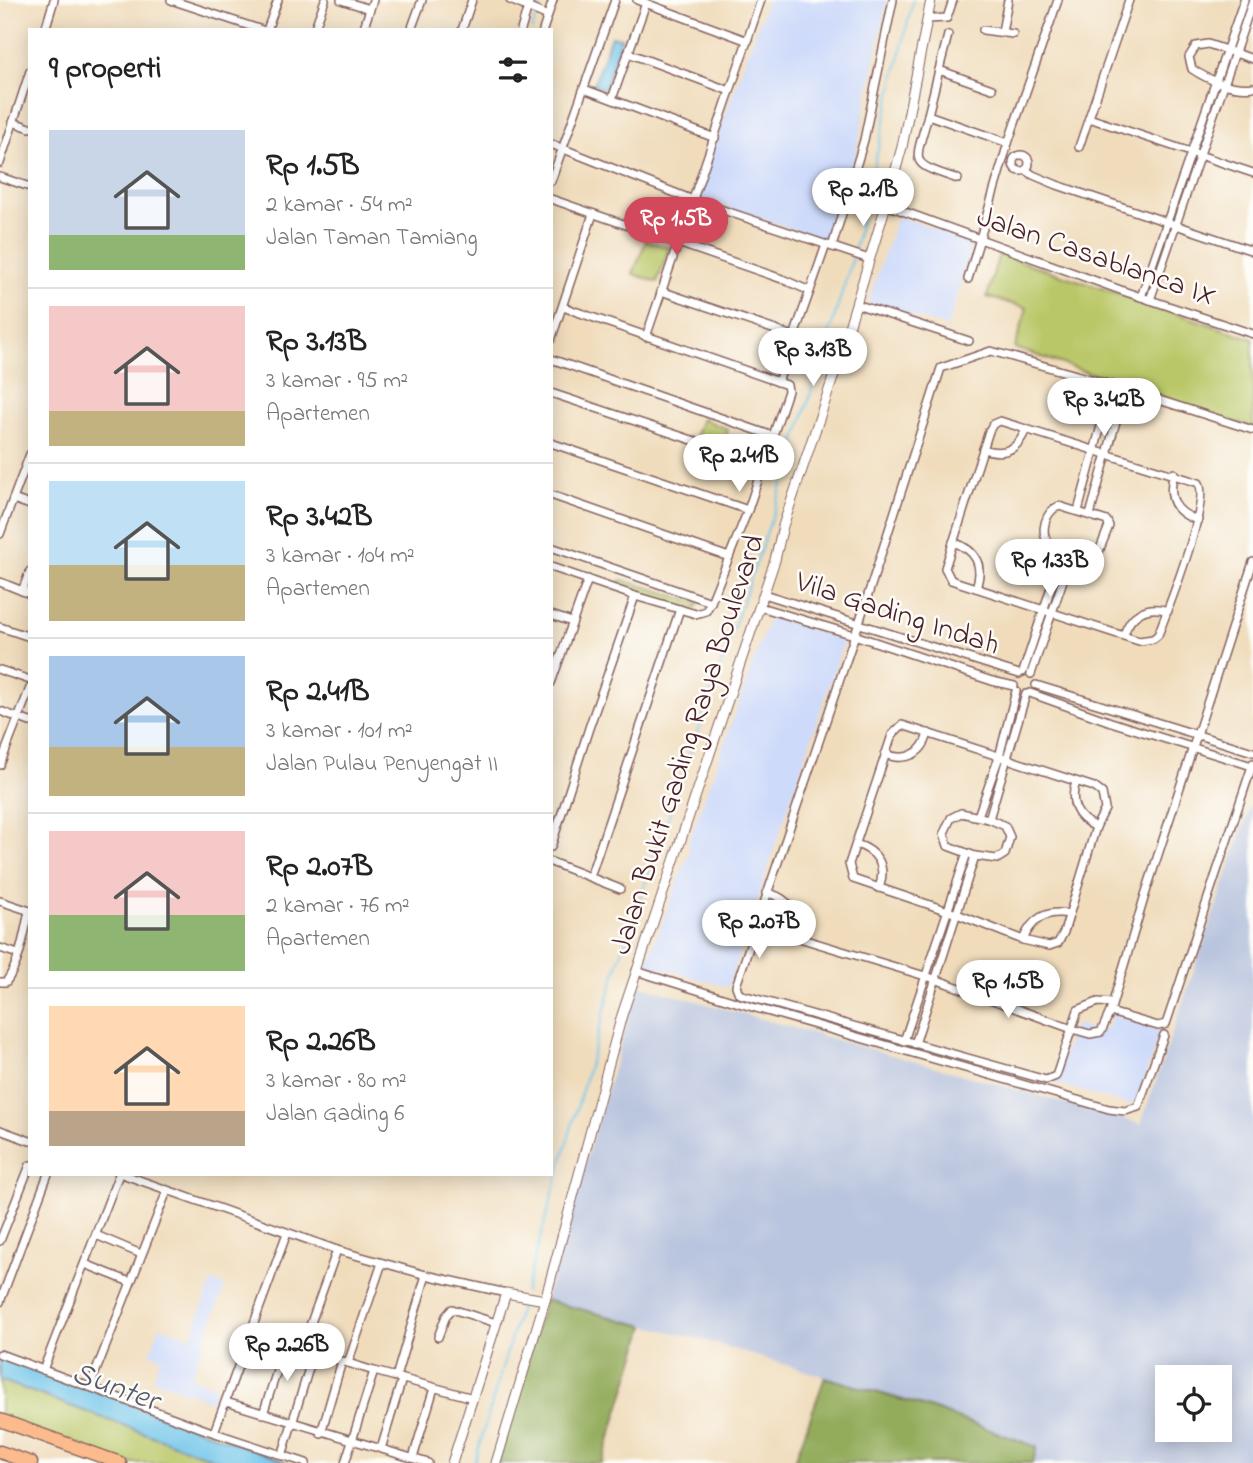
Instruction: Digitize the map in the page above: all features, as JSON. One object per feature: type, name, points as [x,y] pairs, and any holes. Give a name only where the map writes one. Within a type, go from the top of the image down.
[{"type":"highway","points":[[0,1420],[120,1463]]},
{"type":"highway","points":[[0,1452],[31,1463]]},
{"type":"street","points":[[46,28],[54,0]]},
{"type":"street","points":[[265,28],[278,0]]},
{"type":"street","points":[[315,28],[325,0]]},
{"type":"street","points":[[341,0],[370,9]]},
{"type":"street","points":[[364,28],[373,0]]},
{"type":"street","points":[[412,28],[422,0]]},
{"type":"street","points":[[463,28],[472,0]]},
{"type":"street","points":[[510,0],[530,6],[545,15]]},
{"type":"street","points":[[543,28],[545,15],[553,0]]},
{"type":"street","points":[[553,175],[615,0]]},
{"type":"street","points":[[637,0],[748,41]]},
{"type":"street","points":[[646,337],[761,0]]},
{"type":"street","points":[[778,382],[793,336],[829,246],[864,140],[893,0]]},
{"type":"street","name":"Jalan Bukit Gading Raya Boulevard","points":[[496,1463],[622,1015],[760,607],[789,507],[886,205],[902,147],[931,0]]},
{"type":"street","points":[[927,19],[947,18],[953,0]]},
{"type":"street","points":[[1002,32],[1008,0]]},
{"type":"street","points":[[968,279],[1008,143],[1058,0]]},
{"type":"street","points":[[1079,147],[1129,0]]},
{"type":"street","points":[[1150,300],[1224,84],[1244,0]]},
{"type":"street","points":[[1141,297],[1214,81],[1253,0]]},
{"type":"street","points":[[175,1],[258,28]]},
{"type":"street","points":[[612,99],[646,3]]},
{"type":"street","points":[[521,28],[530,6]]},
{"type":"street","points":[[983,30],[1013,34]]},
{"type":"street","points":[[948,35],[917,156],[924,168],[958,179]]},
{"type":"street","points":[[1253,60],[1231,50],[1201,44],[1191,51],[1189,57],[1192,69],[1214,81],[1245,88],[1253,87]]},
{"type":"street","points":[[628,53],[730,92]]},
{"type":"street","points":[[939,70],[992,89]]},
{"type":"street","points":[[0,163],[28,77]]},
{"type":"street","points":[[583,89],[715,138]]},
{"type":"street","points":[[928,116],[1008,143]]},
{"type":"street","points":[[1089,118],[1253,173]]},
{"type":"street","points":[[12,122],[28,127]]},
{"type":"street","points":[[553,145],[693,200],[869,259]]},
{"type":"street","points":[[1027,170],[1043,180],[1253,251]]},
{"type":"street","points":[[0,177],[28,186]]},
{"type":"street","points":[[553,201],[810,291]]},
{"type":"street","name":"Jalan Casablanca IX","points":[[886,205],[1141,297],[1253,334]]},
{"type":"street","points":[[553,334],[593,214]]},
{"type":"street","points":[[661,291],[793,336]]},
{"type":"street","points":[[856,304],[969,341]]},
{"type":"street","points":[[553,568],[635,596],[701,614],[711,602],[748,510],[788,391],[787,385],[563,307]]},
{"type":"street","points":[[1112,1003],[1098,1002],[1083,1006],[1075,1015],[1056,1076],[1046,1080],[737,993],[736,986],[859,623],[941,368],[991,351],[1112,385],[1253,430]]},
{"type":"street","points":[[553,360],[773,436]]},
{"type":"street","points":[[1077,511],[1112,385]]},
{"type":"street","points":[[1090,515],[1125,389]]},
{"type":"street","points":[[553,394],[764,464]]},
{"type":"street","points":[[1000,421],[1094,449],[1199,482],[1202,494],[1198,520],[1168,611],[1158,635],[1153,639],[1139,640],[957,583],[947,574],[945,568],[993,424],[1000,421]]},
{"type":"street","points":[[983,449],[1001,453],[1010,451],[1018,445],[1026,429]]},
{"type":"street","points":[[553,444],[748,510]]},
{"type":"street","points":[[0,534],[28,459]]},
{"type":"street","points":[[1174,473],[1170,494],[1174,504],[1180,512],[1198,520]]},
{"type":"street","points":[[553,496],[729,557]]},
{"type":"street","points":[[13,499],[28,504]]},
{"type":"street","points":[[1059,506],[1077,511],[1108,524],[1098,554],[1072,554],[1048,543],[1045,538],[1043,533],[1048,514],[1059,506]]},
{"type":"street","points":[[954,542],[971,551],[977,559],[980,568],[976,588]]},
{"type":"street","points":[[553,548],[711,602]]},
{"type":"street","points":[[1024,674],[1063,551]]},
{"type":"street","points":[[978,816],[999,757],[1015,688],[1053,614],[1072,554]]},
{"type":"street","points":[[756,925],[935,979],[1072,1029],[1097,1034],[1104,1028],[1110,1012],[1253,562]]},
{"type":"street","points":[[615,588],[621,573]]},
{"type":"street","points":[[554,663],[588,579]]},
{"type":"street","points":[[0,582],[26,592]]},
{"type":"street","name":"Vila Gading Indah","points":[[764,594],[1024,674]]},
{"type":"street","points":[[553,841],[635,596]]},
{"type":"street","name":"Vila Gading Indah","points":[[760,607],[854,635],[1111,722],[1252,765]]},
{"type":"street","points":[[1124,635],[1126,627],[1138,613],[1154,608],[1168,611]]},
{"type":"street","points":[[590,877],[680,609]]},
{"type":"street","points":[[553,616],[572,622]]},
{"type":"street","points":[[0,627],[28,636]]},
{"type":"street","points":[[0,670],[28,679]]},
{"type":"street","points":[[1024,674],[1036,685],[1253,752]]},
{"type":"street","points":[[989,819],[1028,694],[1036,685]]},
{"type":"street","points":[[0,765],[28,693]]},
{"type":"street","points":[[0,711],[28,721]]},
{"type":"street","points":[[902,724],[999,757],[1094,787],[1102,793],[1105,809],[1096,827],[1064,932],[1058,943],[1049,946],[1023,940],[957,914],[853,879],[849,864],[891,734],[902,724]]},
{"type":"street","points":[[885,754],[894,758],[906,758],[915,754],[926,741],[928,733]]},
{"type":"street","points":[[1110,1012],[1158,1026],[1166,1024],[1252,765]]},
{"type":"street","points":[[1076,782],[1073,790],[1074,807],[1087,823],[1096,827]]},
{"type":"street","points":[[961,813],[978,816],[1005,826],[1009,831],[1005,854],[997,859],[975,856],[948,846],[944,833],[951,818],[961,813]]},
{"type":"street","points":[[856,844],[873,852],[880,860],[883,869],[879,888]]},
{"type":"street","points":[[904,1041],[967,853]]},
{"type":"street","points":[[915,1044],[975,856]]},
{"type":"street","points":[[553,863],[620,889]]},
{"type":"street","points":[[766,894],[782,898],[793,911],[795,928],[792,936]]},
{"type":"street","points":[[0,901],[28,910]]},
{"type":"street","points":[[1023,940],[1034,920],[1049,914],[1069,914]]},
{"type":"street","points":[[0,982],[8,979],[28,919]]},
{"type":"street","points":[[21,945],[28,947]]},
{"type":"street","points":[[0,948],[18,954]]},
{"type":"street","points":[[636,971],[742,1004],[1109,1109],[1125,1111],[1138,1107],[1164,1035]]},
{"type":"street","points":[[0,1130],[28,1140]]},
{"type":"street","points":[[0,1241],[28,1169]]},
{"type":"street","points":[[0,1302],[47,1176]]},
{"type":"street","points":[[43,1370],[120,1176]]},
{"type":"street","points":[[126,1176],[337,1250],[426,1275],[541,1299]]},
{"type":"street","points":[[90,1386],[167,1191]]},
{"type":"street","points":[[214,1433],[287,1233]]},
{"type":"street","points":[[96,1235],[141,1254]]},
{"type":"street","points":[[302,1348],[337,1250]]},
{"type":"street","points":[[321,1433],[382,1263]]},
{"type":"street","points":[[85,1264],[130,1282]]},
{"type":"street","points":[[380,1449],[426,1275]]},
{"type":"street","points":[[452,1463],[496,1323],[510,1294]]},
{"type":"street","points":[[438,1337],[450,1310],[458,1309],[496,1323]]},
{"type":"street","points":[[251,1333],[473,1398]]},
{"type":"street","points":[[262,1414],[286,1343]]},
{"type":"street","points":[[282,1457],[314,1352]]},
{"type":"street","points":[[0,1354],[214,1433],[306,1463]]},
{"type":"street","points":[[345,1463],[374,1371]]},
{"type":"street","points":[[413,1458],[434,1388]]},
{"type":"street","points":[[226,1402],[321,1433],[428,1463]]},
{"type":"shaded area","points":[[767,0],[887,0],[851,178],[825,240],[702,199],[698,191]]},
{"type":"shaded area","points":[[897,216],[973,241],[948,327],[868,303]]},
{"type":"shaded area","points":[[770,616],[844,641],[728,987],[646,964],[689,853],[689,841]]},
{"type":"shaded area","points":[[1253,799],[1253,1463],[1032,1463],[1036,1447],[926,1407],[703,1340],[545,1300],[638,985],[1141,1124]]},
{"type":"shaded area","points":[[1113,1014],[1160,1030],[1139,1097],[1134,1104],[1125,1104],[1054,1083],[1075,1024],[1097,1032],[1107,1028]]},
{"type":"shaded area","points":[[212,1281],[225,1286],[191,1377],[216,1387],[211,1401],[153,1379],[161,1357],[150,1353],[160,1326],[191,1337]]},
{"type":"green space","points":[[646,241],[669,248],[657,282],[633,274]]},
{"type":"green space","points":[[999,254],[1253,339],[1253,428],[1015,348],[1027,308],[987,297]]},
{"type":"green space","points":[[702,419],[728,429],[724,446],[696,435]]},
{"type":"green space","points":[[622,580],[699,603],[695,609],[615,588]]},
{"type":"green space","points":[[545,1300],[645,1326],[602,1463],[497,1463]]},
{"type":"green space","points":[[825,1377],[926,1407],[1037,1447],[1032,1463],[794,1463]]},
{"type":"green space","points":[[0,1380],[226,1463],[122,1463],[0,1420]]},
{"type":"water","points":[[611,36],[621,38],[605,89],[593,86]]},
{"type":"water","points":[[0,1355],[289,1463],[226,1463],[0,1380]]},
{"type":"waterway","points":[[539,9],[542,0]]},
{"type":"waterway","points":[[854,251],[913,0]]},
{"type":"waterway","points":[[533,28],[537,14]]},
{"type":"waterway","points":[[525,1292],[618,963],[775,508],[853,257]]},
{"type":"waterway","points":[[474,1463],[522,1301]]},
{"type":"water label","name":"Sunter","points":[[116,1385]]}]
